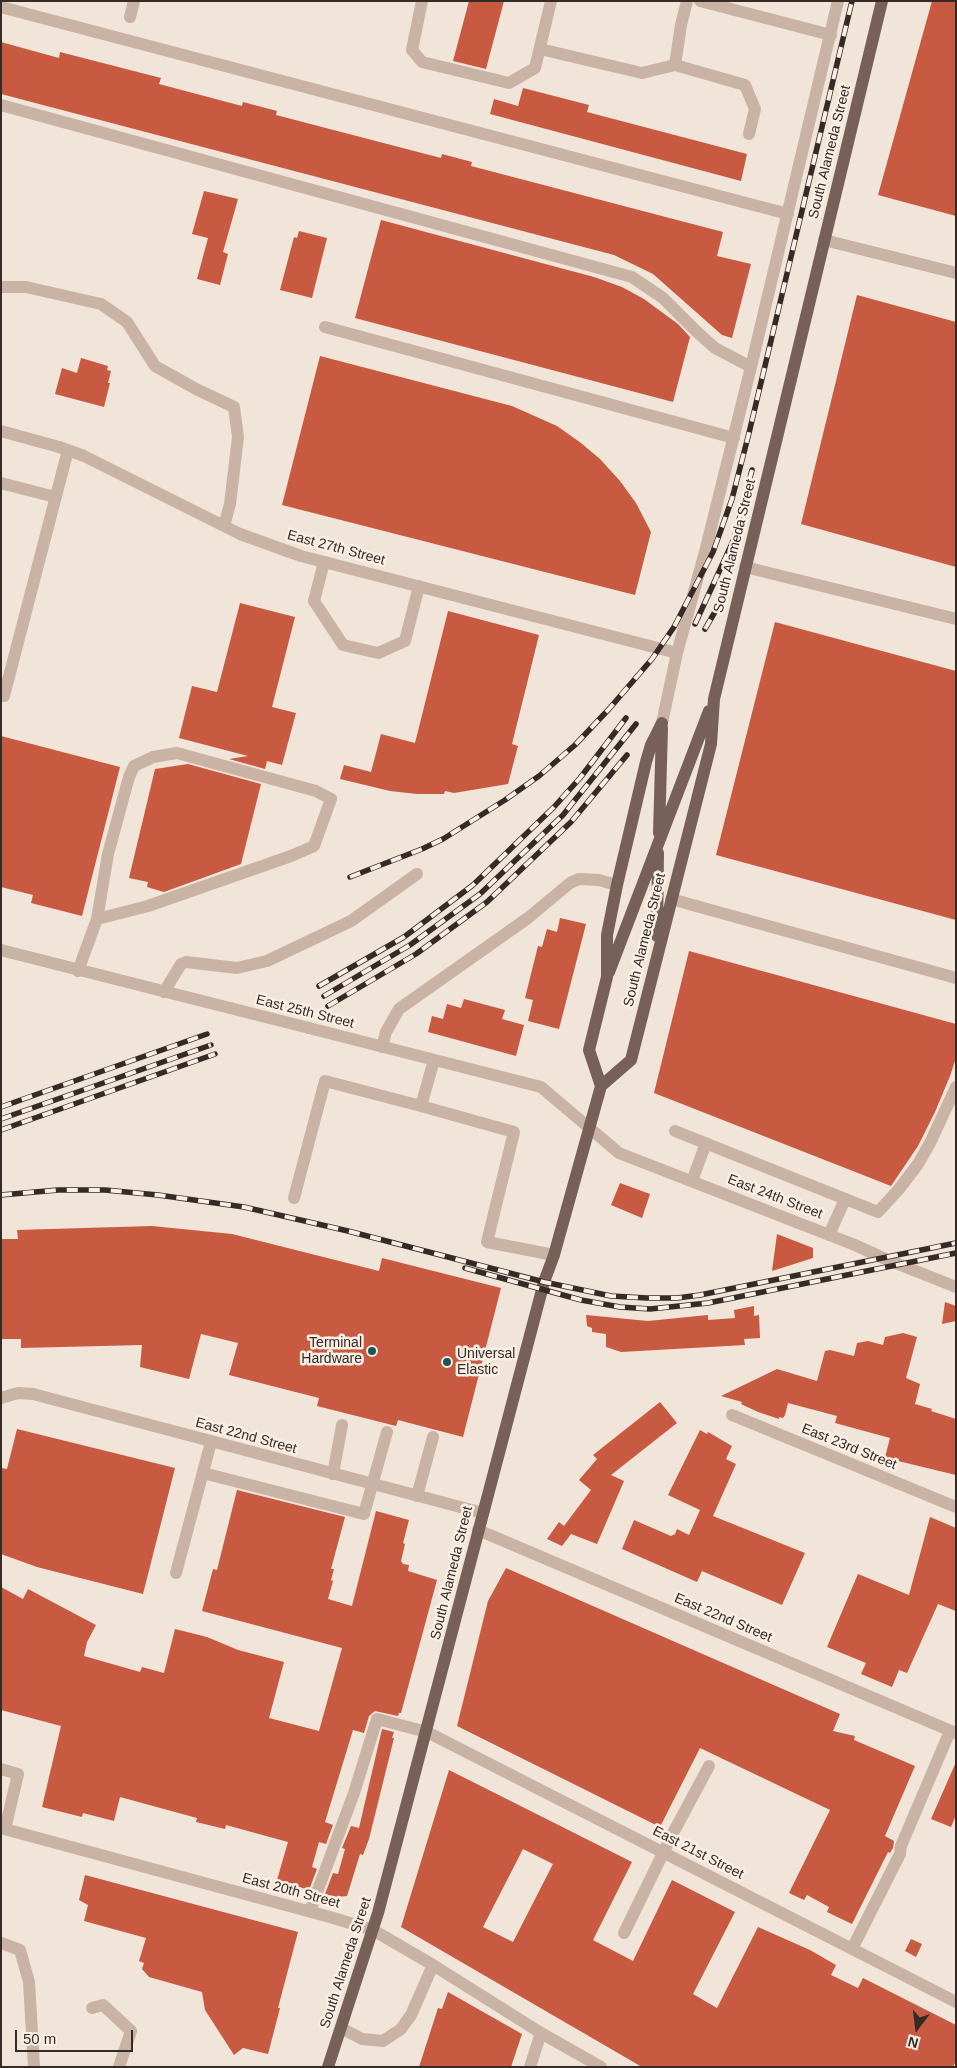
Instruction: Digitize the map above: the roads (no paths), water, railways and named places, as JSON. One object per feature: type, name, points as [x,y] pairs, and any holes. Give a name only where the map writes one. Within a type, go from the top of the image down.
[{"type":"main road","name":"South Alameda Street","points":[[328,2067],[373,1930],[427,1732],[478,1530],[542,1290],[554,1255],[589,1126],[601,1086],[630,1060],[711,744],[714,699],[882,1]]},
{"type":"main road","points":[[607,977],[714,699]]},
{"type":"main road","name":"South Alameda Street","points":[[601,1086],[589,1050],[607,977],[607,935],[648,751],[662,723]]},
{"type":"main road","points":[[656,959],[662,723]]},
{"type":"street","points":[[130,17],[134,1]]},
{"type":"street","points":[[422,1],[412,50],[422,62],[509,84],[536,68],[551,1]]},
{"type":"street","points":[[675,66],[681,25],[687,1]]},
{"type":"street","name":"South Alameda Street","points":[[662,723],[677,652],[734,438],[838,1]]},
{"type":"street","points":[[707,2],[831,35]]},
{"type":"street","points":[[1,7],[788,214]]},
{"type":"street","points":[[540,49],[642,73],[675,66],[745,86],[755,109],[749,134]]},
{"type":"street","points":[[1,105],[632,277],[663,298],[715,348],[751,367]]},
{"type":"street","points":[[824,240],[956,273]]},
{"type":"street","points":[[1,287],[26,287],[101,304],[127,322],[155,366],[196,389],[234,407],[238,437],[230,504],[224,526]]},
{"type":"street","points":[[325,327],[734,438]]},
{"type":"street","name":"East 27th Street","points":[[1,431],[68,450],[99,463],[224,526],[271,546],[324,562],[677,652]]},
{"type":"street","points":[[4,696],[68,450]]},
{"type":"street","points":[[1,483],[55,498]]},
{"type":"street","points":[[324,562],[314,601],[343,645],[378,654],[405,641],[419,586]]},
{"type":"street","points":[[746,567],[956,619]]},
{"type":"street","points":[[78,971],[97,919],[108,854],[129,777],[134,766],[153,757],[178,753],[316,791],[331,799],[314,846],[292,856],[148,906],[97,919]]},
{"type":"street","points":[[164,992],[181,964],[186,962],[237,968],[267,961],[350,921],[417,874]]},
{"type":"street","points":[[382,1047],[386,1032],[399,1010],[528,918],[570,883],[579,879],[599,880],[617,885]]},
{"type":"street","points":[[671,899],[956,978]]},
{"type":"street","name":"East 25th Street","points":[[1,950],[541,1087],[589,1126]]},
{"type":"street","points":[[422,1106],[434,1060]]},
{"type":"street","points":[[294,1198],[325,1080],[514,1132],[487,1242],[554,1255]]},
{"type":"street","points":[[675,1130],[878,1212],[906,1181],[930,1143],[956,1087]]},
{"type":"street","name":"East 24th Street","points":[[589,1126],[619,1153],[956,1287]]},
{"type":"street","points":[[692,1181],[706,1143]]},
{"type":"street","points":[[829,1235],[845,1199]]},
{"type":"street","name":"East 22nd Street","points":[[1,1398],[18,1393],[33,1394],[372,1485],[483,1512]]},
{"type":"street","name":"East 23rd Street","points":[[732,1415],[956,1507]]},
{"type":"street","points":[[333,1474],[342,1425]]},
{"type":"street","points":[[203,1473],[364,1514],[387,1432]]},
{"type":"street","points":[[417,1496],[433,1437]]},
{"type":"street","points":[[176,1573],[211,1442]]},
{"type":"street","name":"East 22nd Street","points":[[478,1530],[953,1732]]},
{"type":"street","name":"East 21st Street","points":[[310,1911],[354,1794],[377,1719],[427,1732],[956,2002]]},
{"type":"street","points":[[852,1949],[900,1854],[901,1846],[953,1732]]},
{"type":"street","points":[[624,1933],[709,1766]]},
{"type":"street","points":[[1,1769],[18,1774],[3,1829]]},
{"type":"street","name":"East 20th Street","points":[[3,1829],[310,1911],[373,1930],[542,2033],[602,2067]]},
{"type":"street","points":[[1,1943],[20,1950],[29,1982],[34,2067]]},
{"type":"street","points":[[341,2028],[362,2039],[383,2040],[401,2030],[411,2015],[433,1965]]},
{"type":"street","points":[[92,2008],[103,2005],[131,2031],[119,2067]]},
{"type":"street","points":[[530,2067],[542,2033]]},
{"type":"railway","points":[[350,877],[443,839],[539,776],[575,745],[609,709],[652,659],[674,627],[713,552],[732,499],[852,1]]},
{"type":"railway","points":[[695,624],[734,539],[752,470]]},
{"type":"railway","points":[[705,629],[716,610]]},
{"type":"railway","points":[[319,986],[404,937],[473,885],[554,807],[580,778],[626,718]]},
{"type":"railway","points":[[324,996],[410,945],[480,894],[563,815],[636,724]]},
{"type":"railway","points":[[328,1006],[416,954],[487,902],[571,822],[627,755]]},
{"type":"railway","points":[[1,1107],[207,1034]]},
{"type":"railway","points":[[1,1119],[211,1045]]},
{"type":"railway","points":[[1,1130],[215,1054]]},
{"type":"railway","points":[[1,1195],[58,1190],[105,1190],[244,1207],[348,1231],[544,1282],[611,1296],[647,1298],[677,1298],[700,1295],[956,1243]]},
{"type":"railway","points":[[465,1268],[581,1300],[620,1307],[650,1309],[708,1303],[956,1253]]},
{"type":"place","name":"Terminal Hardware","points":[[372,1351]]},
{"type":"place","name":"Universal Elastic","points":[[447,1362]]}]
